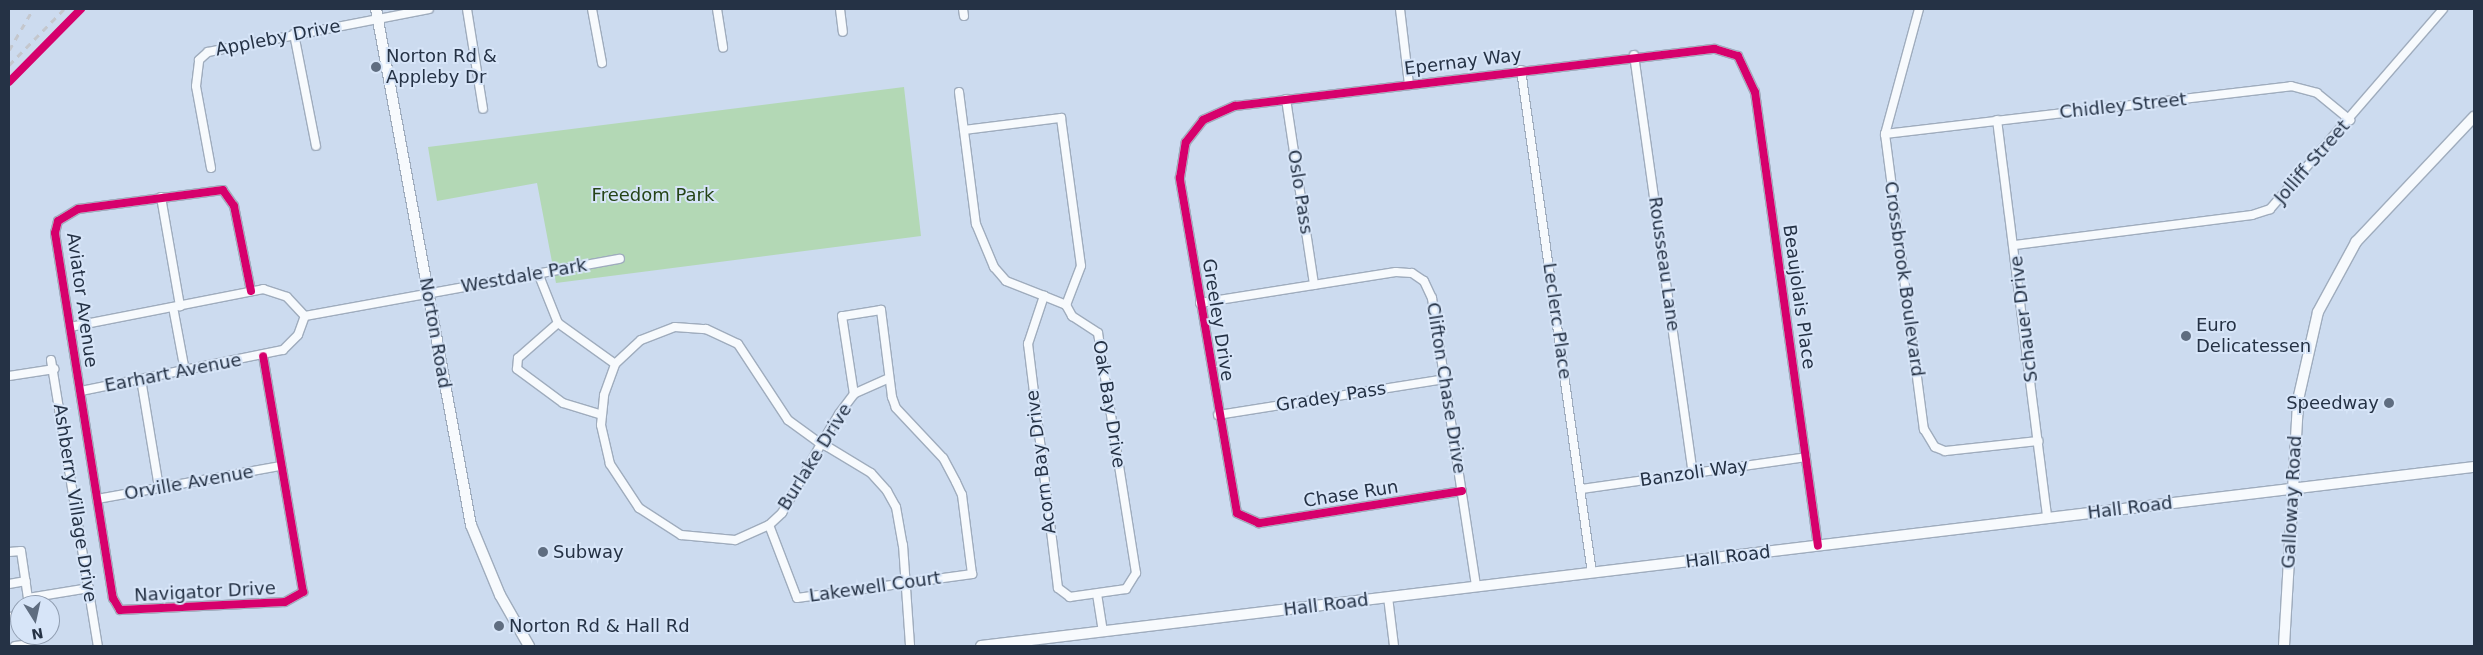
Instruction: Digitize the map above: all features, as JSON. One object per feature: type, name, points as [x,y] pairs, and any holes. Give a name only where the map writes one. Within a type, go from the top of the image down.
[{"type":"street","name":"Appleby Drive","points":[[211,168],[196,86],[200,60],[213,50],[294,34],[377,14],[429,9]]},
{"type":"street","points":[[467,9],[484,109]]},
{"type":"street","points":[[592,9],[602,63]]},
{"type":"street","points":[[717,9],[723,48]]},
{"type":"street","points":[[840,9],[843,32]]},
{"type":"street","points":[[1400,9],[1409,84]]},
{"type":"street","name":"Crossbrook Boulevard","points":[[1919,9],[1885,134],[1929,440],[1945,451],[2038,441]]},
{"type":"street","name":"Jolliff Street","points":[[2015,245],[2262,214],[2274,206],[2350,120],[2443,9]]},
{"type":"street","name":"Norton Road","points":[[377,14],[474,535],[500,595],[529,646]]},
{"type":"street","points":[[294,34],[316,146]]},
{"type":"street","name":"Epernay Way","points":[[1197,125],[1221,109],[1286,99],[1696,48],[1738,56]]},
{"type":"street","name":"Rousseau Lane","points":[[1634,56],[1693,473]]},
{"type":"street","name":"Beaujolais Place","points":[[1738,56],[1755,92],[1818,546]]},
{"type":"street","name":"Leclerc Place","points":[[1521,70],[1582,489],[1592,573]]},
{"type":"street","name":"Chidley Street","points":[[1885,134],[2291,86],[2317,93],[2350,120]]},
{"type":"street","name":"Oak Bay Drive","points":[[959,92],[976,224],[994,267],[1006,280],[1066,305],[1072,316],[1098,333],[1136,574],[1126,590],[1098,594]]},
{"type":"street","name":"Oslo Pass","points":[[1286,99],[1314,285]]},
{"type":"street","name":"Galloway Road","points":[[2284,646],[2292,489],[2303,364],[2332,282],[2356,242],[2474,116]]},
{"type":"street","points":[[964,130],[1062,118],[1081,266],[1066,305]]},
{"type":"street","name":"Schauer Drive","points":[[1997,120],[2015,245],[2047,518]]},
{"type":"street","name":"Greeley Drive","points":[[1197,125],[1186,142],[1180,167],[1232,504],[1245,519]]},
{"type":"street","name":"Aviator Avenue","points":[[81,391],[55,233],[58,221],[78,209],[212,188],[231,196],[251,291]]},
{"type":"street","points":[[160,197],[186,371]]},
{"type":"street","name":"Westdale Park","points":[[305,316],[620,259]]},
{"type":"street","name":"Clifton Chase Drive","points":[[1314,285],[1396,272],[1412,273],[1430,291],[1476,587]]},
{"type":"street","points":[[538,273],[558,323],[615,364],[629,348],[659,332],[675,327],[718,333],[745,351],[788,420],[821,444],[871,473],[887,491],[900,528],[910,646]]},
{"type":"street","points":[[1200,303],[1314,285]]},
{"type":"street","points":[[70,327],[251,291],[277,292],[305,316]]},
{"type":"street","name":"Acorn Bay Drive","points":[[1044,296],[1028,344],[1055,578],[1066,596],[1098,594]]},
{"type":"street","points":[[854,394],[842,316],[880,310],[887,379]]},
{"type":"street","name":"Earhart Avenue","points":[[81,391],[263,356],[289,347],[305,316]]},
{"type":"street","points":[[558,323],[518,358],[517,369],[563,403],[600,414]]},
{"type":"street","name":"Navigator Drive","points":[[81,391],[113,598],[120,610],[293,601],[304,585],[281,466],[263,356]]},
{"type":"street","name":"Ashberry Village Drive","points":[[51,360],[54,368],[98,646]]},
{"type":"street","name":"Burlake Drive","points":[[615,364],[600,414],[604,445],[619,482],[640,508],[664,526],[699,540],[722,541],[749,536],[769,525],[782,513],[821,444],[854,394],[887,379]]},
{"type":"street","points":[[9,376],[54,368]]},
{"type":"street","points":[[141,379],[160,488]]},
{"type":"street","name":"Lakewell Court","points":[[769,525],[796,598],[972,574],[962,495],[943,458],[896,408],[887,379]]},
{"type":"street","name":"Gradey Pass","points":[[1218,415],[1445,379]]},
{"type":"street","name":"Banzoli Way","points":[[1582,489],[1806,457]]},
{"type":"street","name":"Orville Avenue","points":[[97,499],[281,466]]},
{"type":"street","name":"Hall Road","points":[[981,646],[2474,467]]},
{"type":"street","name":"Chase Run","points":[[1245,519],[1259,523],[1462,491]]},
{"type":"street","points":[[9,552],[22,551],[28,595]]},
{"type":"street","points":[[9,584],[26,581]]},
{"type":"street","points":[[57,595],[89,588]]},
{"type":"street","points":[[1098,594],[1103,632]]},
{"type":"street","points":[[1388,598],[1394,646]]},
{"type":"green space","name":"Freedom Park","points":[[904,87],[921,236],[556,283],[537,183],[437,201],[428,147]]},
{"type":"railway","points":[[9,50],[33,9]]},
{"type":"railway","points":[[9,65],[64,9]]},
{"type":"cycle path","points":[[9,82],[81,9]]},
{"type":"cycle path","points":[[1462,491],[1259,523],[1237,513],[1180,178],[1186,142],[1203,120],[1235,106],[1715,49],[1738,56],[1755,92],[1818,546]]},
{"type":"cycle path","points":[[251,291],[234,206],[223,190],[78,209],[58,221],[55,233],[113,598],[120,610],[285,602],[303,592],[263,356]]},
{"type":"place","name":"Norton Rd & Appleby Dr","points":[[376,67]]},
{"type":"place","name":"Euro Delicatessen","points":[[2186,336]]},
{"type":"place","name":"Speedway","points":[[2389,403]]},
{"type":"place","name":"Subway","points":[[543,552]]},
{"type":"place","name":"Norton Rd & Hall Rd","points":[[499,626]]}]
